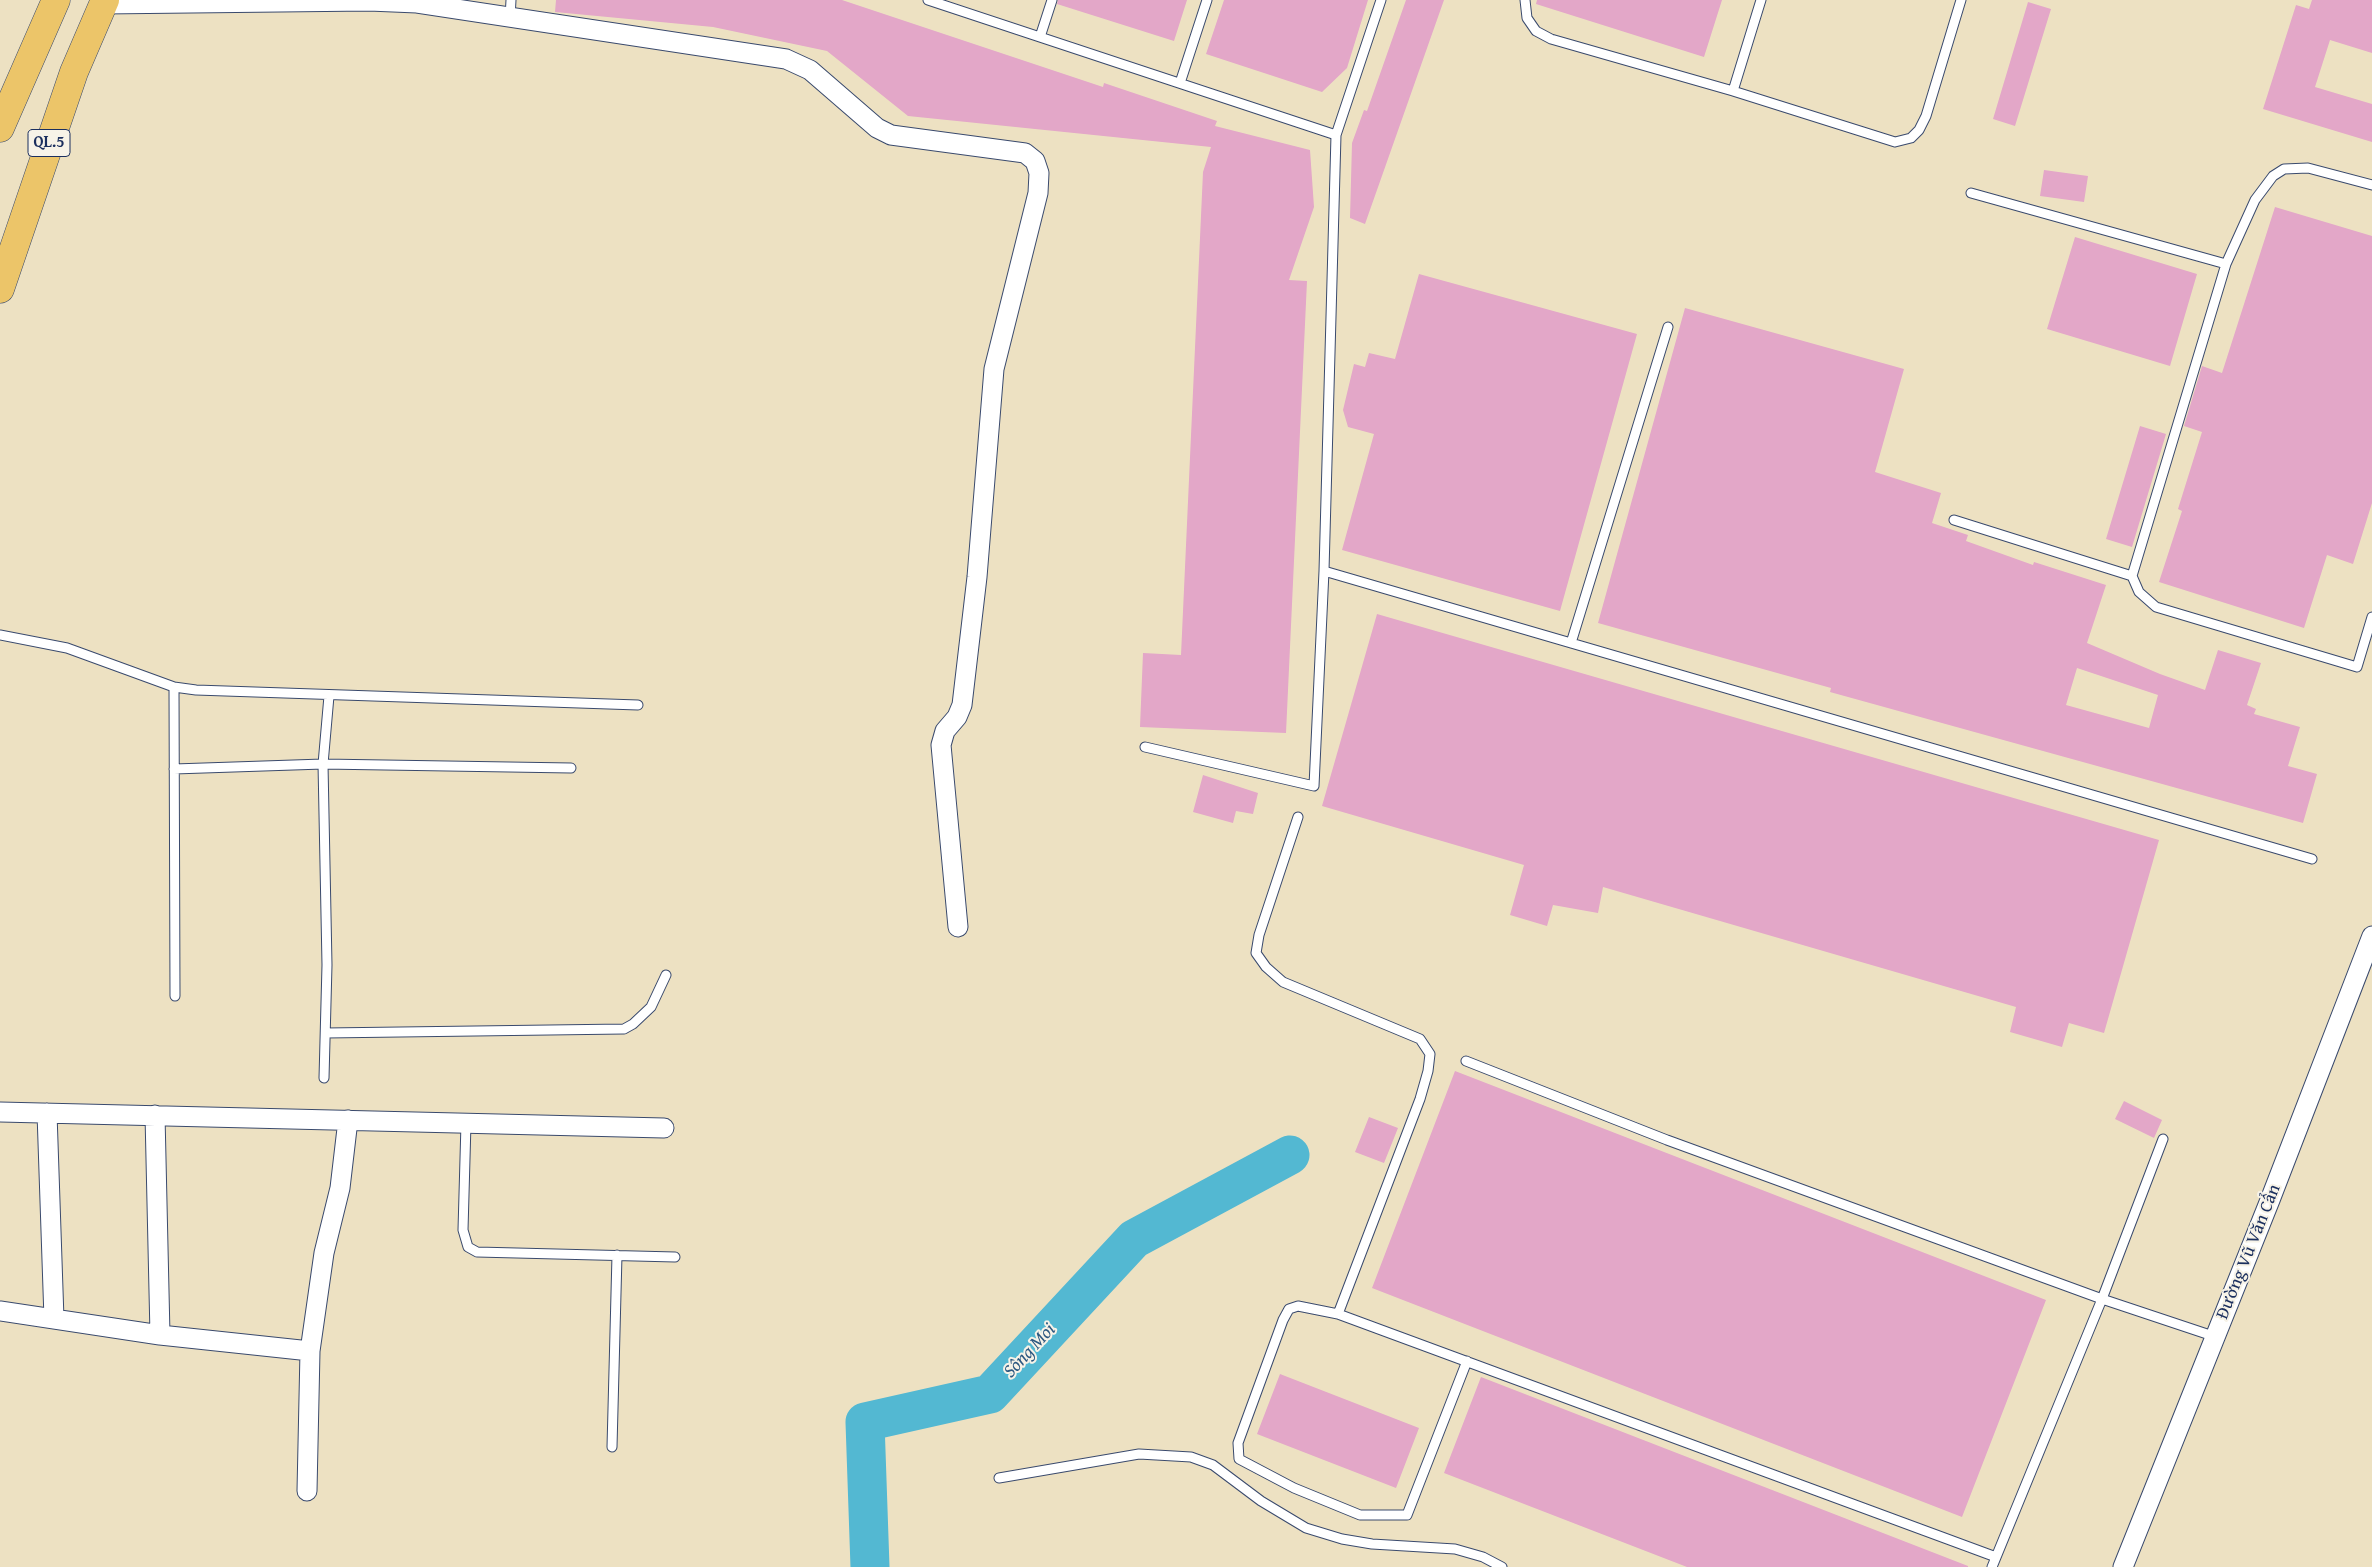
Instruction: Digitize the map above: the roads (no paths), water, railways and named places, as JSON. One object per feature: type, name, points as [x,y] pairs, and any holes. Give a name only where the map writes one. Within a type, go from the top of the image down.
[{"type":"highway","points":[[0,128],[56,0]]},
{"type":"highway","name":"QL.5","points":[[0,289],[74,72],[104,2]]},
{"type":"street","points":[[104,2],[369,1],[510,9],[786,59],[810,70],[877,128],[891,135],[1025,153],[1035,161],[1039,173],[1038,193],[994,369],[977,578],[962,705],[957,718],[945,731],[941,745],[958,926]]},
{"type":"street","name":"Đường Vũ Văn Cẩn","points":[[2122,1564],[2216,1337],[2372,936]]},
{"type":"street","points":[[0,1112],[664,1128]]},
{"type":"street","points":[[47,1113],[54,1319]]},
{"type":"street","points":[[155,1115],[160,1335]]},
{"type":"street","points":[[307,1491],[310,1351],[324,1253],[340,1188],[348,1120]]},
{"type":"street","points":[[0,1310],[160,1335],[310,1351]]},
{"type":"lane","points":[[928,0],[1336,135]]},
{"type":"lane","points":[[1040,37],[1052,0]]},
{"type":"lane","points":[[1180,83],[1207,0]]},
{"type":"lane","points":[[1145,747],[1314,786],[1324,571],[1336,135],[1381,0]]},
{"type":"lane","points":[[1525,0],[1526,18],[1536,31],[1551,39],[1733,91],[1895,142],[1904,142],[1919,130],[1926,116],[1961,0]]},
{"type":"lane","points":[[1733,91],[1761,0]]},
{"type":"lane","points":[[2372,185],[2308,168],[2284,169],[2273,176],[2255,200],[2226,264],[2132,576],[2139,592],[2156,607],[2356,667],[2372,617]]},
{"type":"lane","points":[[1971,193],[2226,264]]},
{"type":"lane","points":[[1571,643],[1668,327]]},
{"type":"lane","points":[[1954,520],[2132,576]]},
{"type":"lane","points":[[1324,571],[2312,860]]},
{"type":"lane","points":[[0,635],[67,648],[174,687],[330,696],[638,705]]},
{"type":"lane","points":[[174,687],[175,996]]},
{"type":"lane","points":[[324,1078],[326,1033],[324,764],[330,696]]},
{"type":"lane","points":[[174,769],[324,764],[571,768]]},
{"type":"lane","points":[[1298,817],[1259,935],[1256,953],[1266,967],[1283,982],[1420,1039],[1430,1054],[1428,1071],[1420,1099],[1338,1314]]},
{"type":"lane","points":[[326,1033],[624,1028],[633,1024],[651,1008],[666,974]]},
{"type":"lane","points":[[1466,1061],[1667,1140],[2102,1299],[2216,1337]]},
{"type":"lane","points":[[466,1123],[463,1230],[468,1247],[478,1252],[675,1257]]},
{"type":"lane","points":[[1992,1567],[2102,1299],[2162,1139]]},
{"type":"lane","points":[[612,1447],[617,1255]]},
{"type":"lane","points":[[1467,1361],[1407,1515],[1360,1515],[1294,1488],[1239,1459],[1238,1443],[1283,1320],[1289,1309],[1298,1306],[1338,1314],[1467,1361],[1996,1557]]},
{"type":"lane","points":[[999,1478],[1139,1454],[1191,1457],[1213,1465],[1261,1501],[1306,1528],[1342,1539],[1372,1544],[1455,1549],[1483,1557],[1502,1567]]},
{"type":"waterway","name":"Sông Moi","points":[[870,1567],[865,1422],[990,1394],[1134,1239],[1290,1155]]}]
